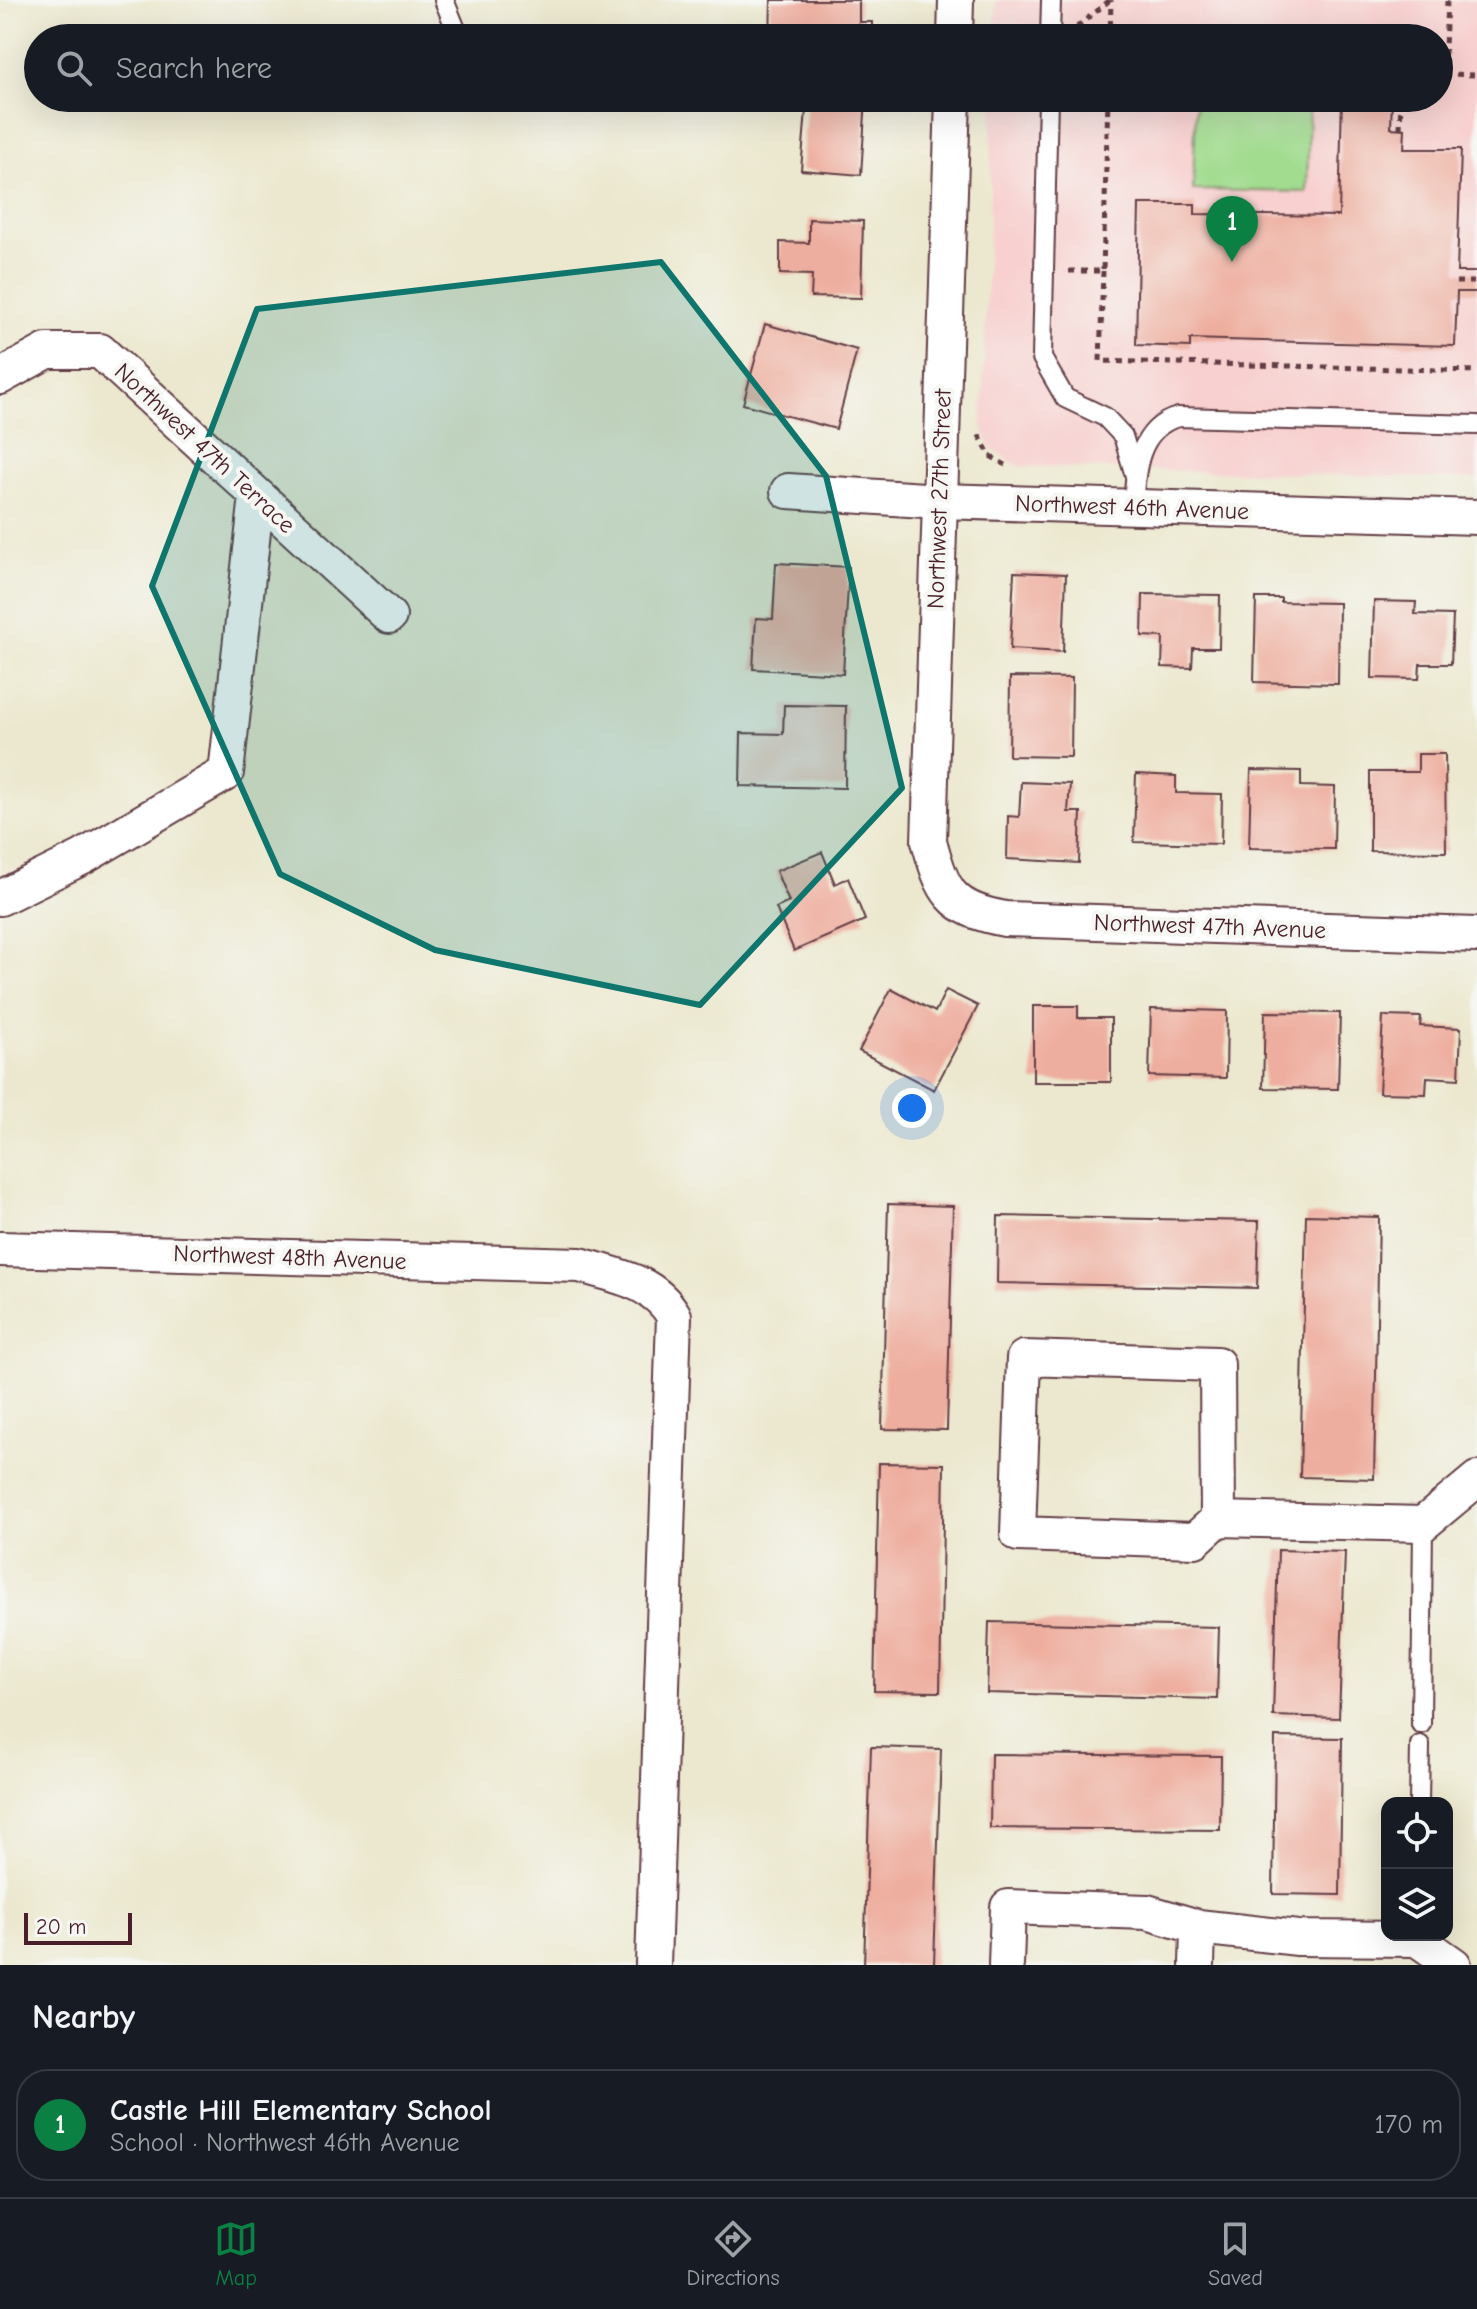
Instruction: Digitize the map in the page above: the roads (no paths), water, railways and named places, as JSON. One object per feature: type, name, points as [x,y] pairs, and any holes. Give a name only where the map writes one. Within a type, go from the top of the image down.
[{"type":"street","points":[[955,24],[956,0]]},
{"type":"street","name":"Northwest 27th Street","points":[[950,895],[937,870],[929,841],[953,112]]},
{"type":"street","name":"Northwest 47th Terrace","points":[[0,377],[47,351],[100,351],[389,616]]},
{"type":"street","name":"Northwest 46th Avenue","points":[[788,491],[939,501],[1134,492],[1477,517]]},
{"type":"street","points":[[0,898],[83,857],[226,773],[257,496]]},
{"type":"street","name":"Northwest 47th Avenue","points":[[950,895],[971,913],[1005,919],[1477,935]]},
{"type":"street","name":"Northwest 48th Avenue","points":[[0,1249],[580,1265],[640,1283],[663,1297],[674,1316],[653,1965]]},
{"type":"street","points":[[1218,1519],[1217,1364],[1024,1358],[1018,1534],[1195,1540],[1218,1519],[1423,1524],[1477,1479]]},
{"type":"street","points":[[1006,1965],[1008,1907],[1147,1912],[1198,1927],[1298,1938],[1381,1937]]},
{"type":"street","points":[[1197,1965],[1198,1927]]},
{"type":"street","points":[[1422,1941],[1454,1965]]},
{"type":"lane","points":[[444,0],[454,24]]},
{"type":"lane","points":[[1050,24],[1051,0]]},
{"type":"lane","points":[[1048,112],[1042,358],[1065,398],[1105,417],[1123,436],[1134,492]]},
{"type":"lane","points":[[1134,492],[1152,429],[1164,420],[1178,417],[1477,425]]},
{"type":"lane","points":[[1421,1724],[1423,1524]]},
{"type":"lane","points":[[1419,1797],[1420,1745]]},
{"type":"place","name":"Castle Hill Elementary School","points":[[1232,262]]}]
